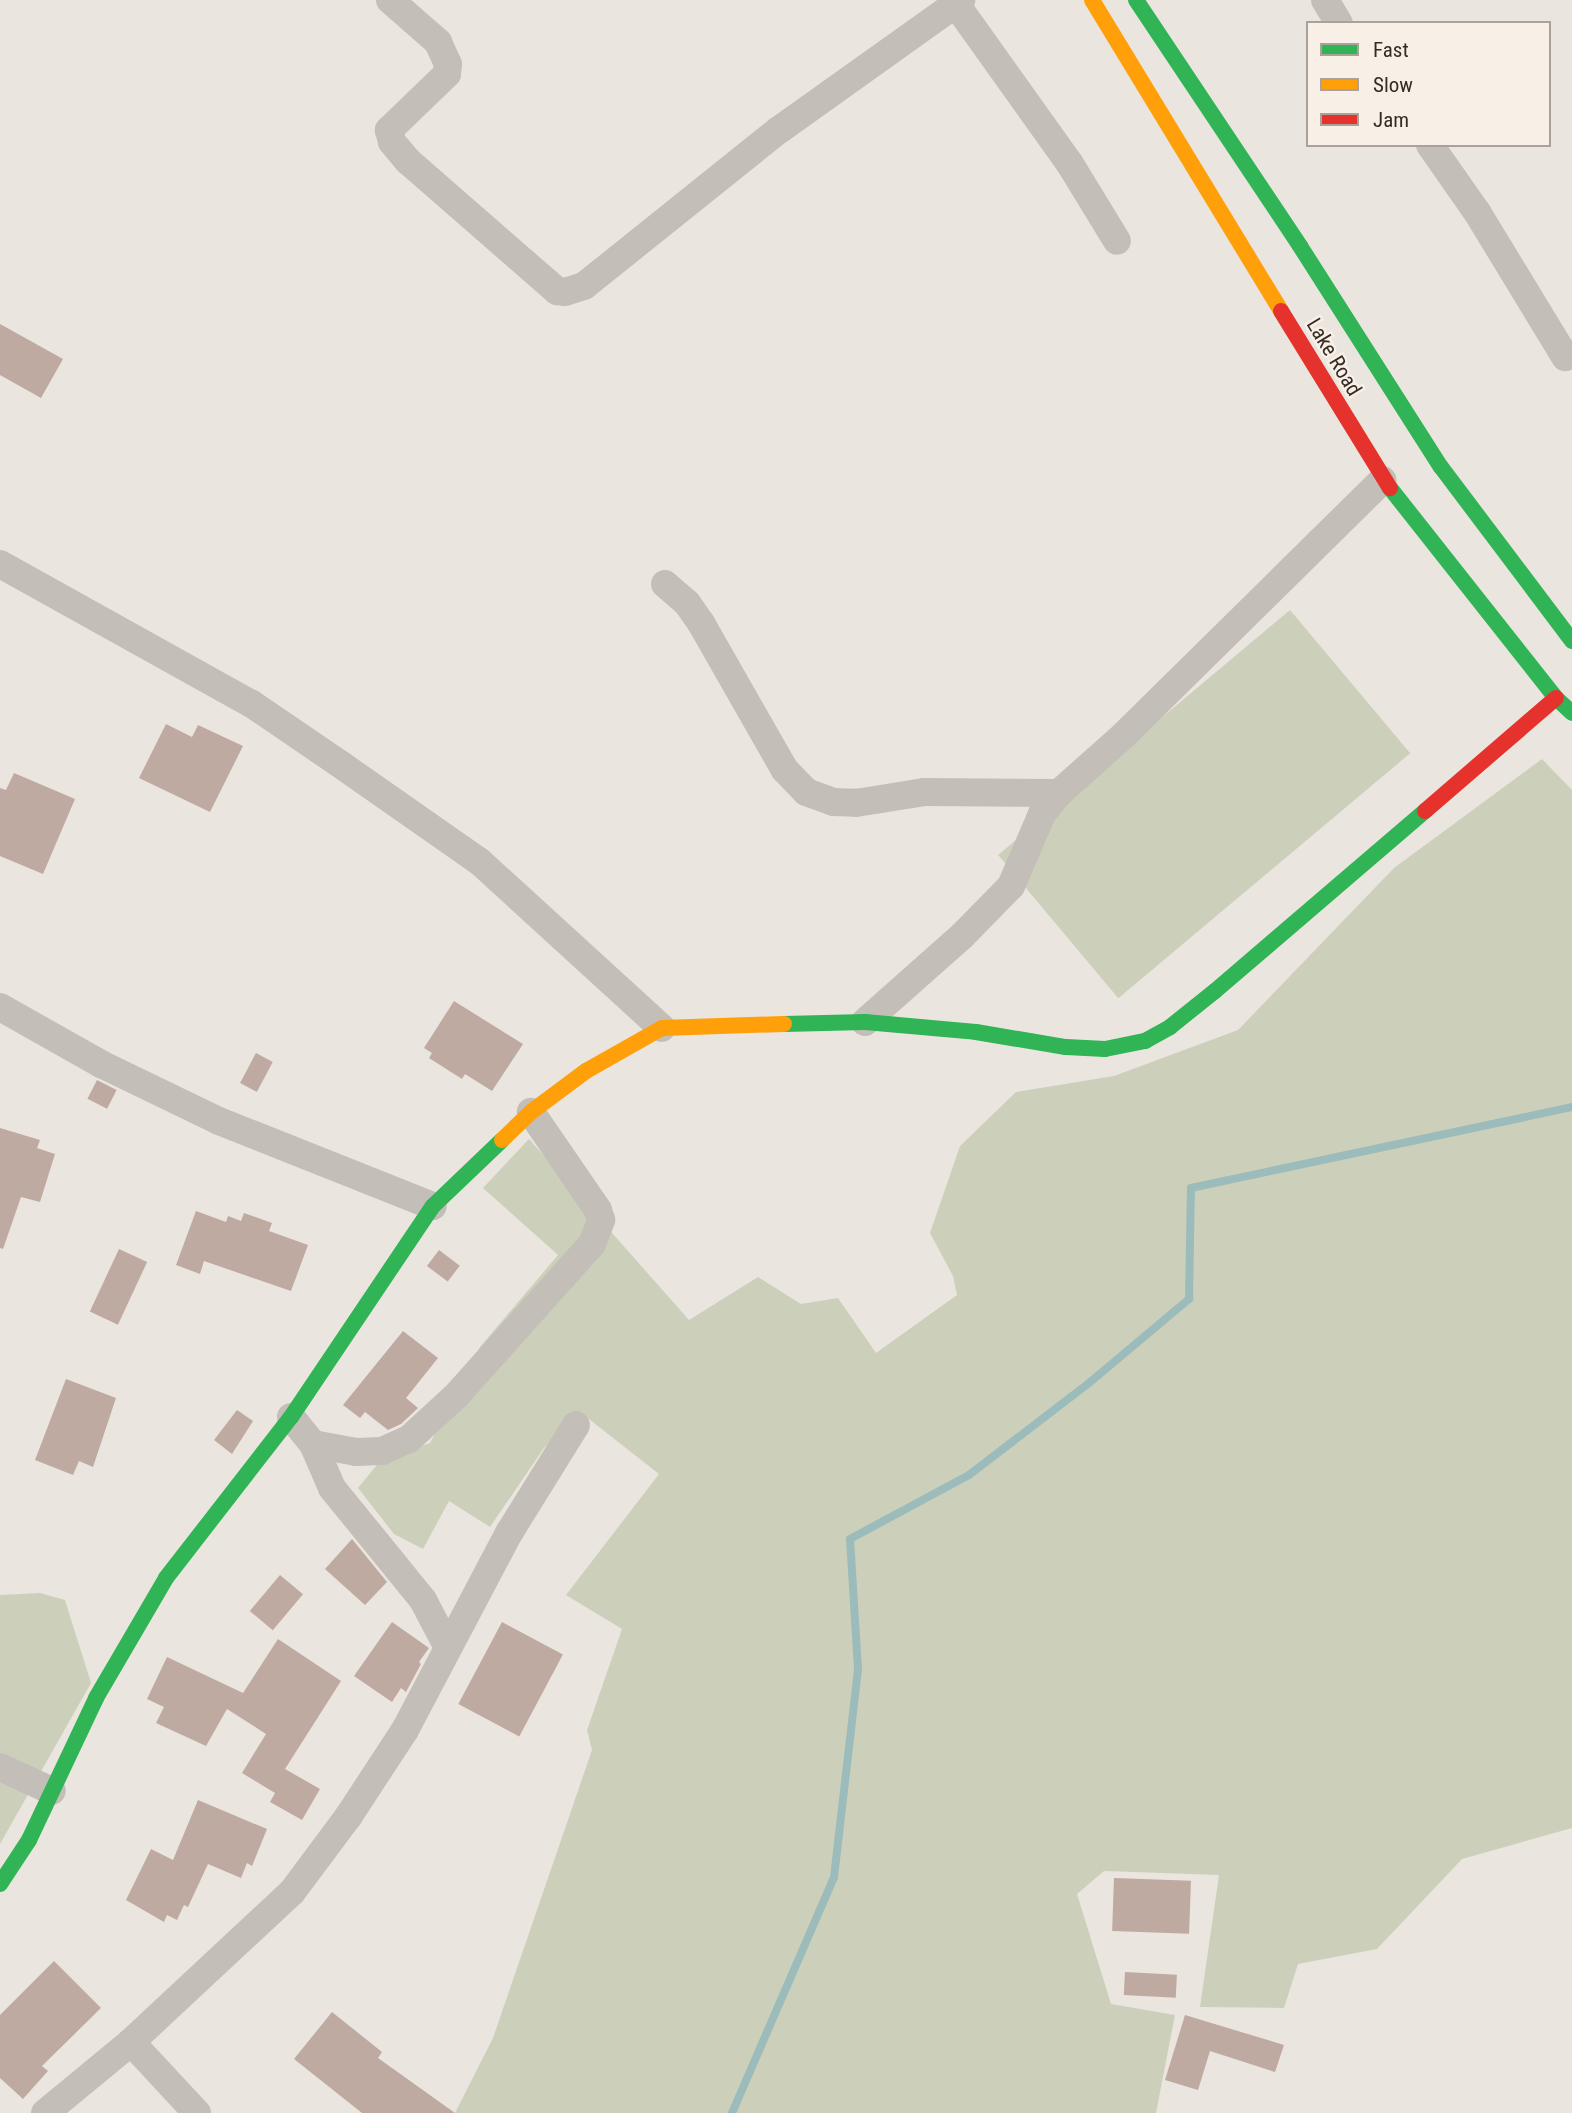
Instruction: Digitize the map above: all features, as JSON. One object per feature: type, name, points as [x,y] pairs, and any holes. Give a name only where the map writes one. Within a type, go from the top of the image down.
[{"type":"street","points":[[390,0],[438,42],[448,64],[447,74],[389,130],[392,142],[408,161],[557,291],[565,292],[584,286],[779,130],[956,1],[1070,164],[1117,240]]},
{"type":"street","name":"Lake Road","points":[[1091,0],[1383,480],[1556,698],[1572,713]]},
{"type":"street","name":"Lake Road","points":[[1136,0],[1300,246],[1441,467],[1572,641]]},
{"type":"street","points":[[1325,0],[1338,21]]},
{"type":"street","points":[[1431,147],[1477,212],[1565,357]]},
{"type":"street","points":[[864,1022],[962,936],[1011,887],[1042,814],[1059,793],[1124,736],[1383,480]]},
{"type":"street","points":[[0,564],[252,705],[351,771],[480,862],[662,1028]]},
{"type":"street","points":[[665,584],[687,603],[701,623],[785,770],[806,792],[833,802],[856,803],[925,792],[1059,793]]},
{"type":"street","points":[[0,1884],[29,1840],[96,1698],[166,1578],[291,1418],[433,1206],[531,1112],[586,1071],[662,1028],[864,1022],[976,1032],[1066,1047],[1105,1049],[1126,1046],[1157,1035],[1215,992],[1556,698]]},
{"type":"street","points":[[0,1007],[101,1063],[219,1121],[433,1206]]},
{"type":"street","points":[[313,1444],[356,1452],[382,1451],[409,1439],[456,1396],[592,1244],[601,1220],[598,1210],[531,1112]]},
{"type":"street","points":[[291,1418],[313,1444],[332,1488],[423,1600],[447,1646]]},
{"type":"street","points":[[45,2113],[131,2042],[292,1892],[348,1817],[405,1730],[447,1646],[509,1534],[576,1425]]},
{"type":"street","points":[[0,1767],[52,1791]]},
{"type":"street","points":[[131,2042],[197,2113]]},
{"type":"green space","points":[[1290,610],[1410,753],[1118,998],[998,855]]},
{"type":"green space","points":[[1542,759],[1572,790],[1572,1828],[1462,1859],[1377,1949],[1298,1964],[1284,2008],[1200,2007],[1219,1875],[1104,1871],[1077,1894],[1111,2004],[1175,2015],[1156,2113],[455,2113],[493,2038],[592,1750],[587,1730],[622,1629],[566,1595],[659,1474],[580,1412],[544,1448],[490,1527],[449,1501],[423,1549],[394,1534],[358,1488],[381,1460],[430,1443],[480,1347],[558,1255],[483,1188],[529,1139],[689,1320],[758,1277],[801,1304],[838,1298],[876,1353],[957,1295],[953,1276],[930,1233],[960,1146],[1016,1092],[1114,1076],[1238,1030],[1394,868]]},
{"type":"green space","points":[[40,1593],[65,1600],[91,1683],[0,1844],[0,1595]]},
{"type":"building","points":[[0,324],[63,359],[41,398],[0,375]]},
{"type":"building","points":[[166,724],[192,737],[198,725],[243,746],[210,812],[139,778]]},
{"type":"building","points":[[14,773],[75,799],[43,874],[0,856],[0,788],[6,790]]},
{"type":"building","points":[[454,1001],[523,1044],[492,1091],[465,1074],[462,1079],[429,1058],[432,1053],[424,1048]]},
{"type":"building","points":[[256,1053],[273,1062],[257,1092],[240,1083]]},
{"type":"building","points":[[97,1080],[117,1090],[107,1109],[87,1099]]},
{"type":"building","points":[[0,1128],[40,1140],[37,1148],[55,1154],[40,1202],[21,1197],[3,1249],[0,1248]]},
{"type":"building","points":[[196,1211],[226,1222],[228,1216],[241,1221],[244,1213],[272,1223],[269,1231],[308,1245],[291,1291],[204,1261],[200,1274],[176,1265]]},
{"type":"building","points":[[119,1249],[147,1262],[118,1325],[90,1312]]},
{"type":"building","points":[[439,1250],[460,1266],[448,1282],[427,1266]]},
{"type":"building","points":[[403,1331],[438,1358],[406,1398],[418,1408],[401,1424],[388,1430],[365,1412],[360,1418],[343,1405]]},
{"type":"building","points":[[66,1379],[116,1398],[93,1467],[79,1461],[73,1475],[35,1460]]},
{"type":"building","points":[[237,1410],[253,1421],[232,1454],[214,1440]]},
{"type":"building","points":[[352,1539],[387,1582],[365,1605],[325,1569]]},
{"type":"building","points":[[280,1575],[303,1594],[273,1630],[250,1611]]},
{"type":"building","points":[[392,1622],[429,1648],[419,1662],[421,1664],[406,1692],[401,1688],[392,1702],[354,1676]]},
{"type":"building","points":[[502,1622],[563,1654],[519,1737],[458,1704]]},
{"type":"building","points":[[278,1639],[341,1681],[285,1769],[320,1789],[302,1820],[270,1802],[275,1793],[242,1773],[266,1734],[227,1709],[206,1746],[156,1723],[164,1707],[147,1699],[167,1657],[243,1693]]},
{"type":"building","points":[[198,1800],[267,1829],[252,1866],[247,1863],[241,1878],[208,1864],[188,1907],[184,1905],[177,1920],[167,1915],[164,1922],[126,1900],[151,1849],[173,1860]]},
{"type":"building","points":[[1114,1878],[1191,1881],[1189,1934],[1112,1931]]},
{"type":"building","points":[[54,1961],[101,2008],[42,2066],[48,2071],[23,2099],[0,2078],[0,2015]]},
{"type":"building","points":[[1125,1972],[1177,1975],[1176,1998],[1124,1995]]},
{"type":"building","points":[[332,2012],[382,2052],[378,2058],[455,2113],[362,2113],[294,2059]]},
{"type":"building","points":[[1185,2015],[1284,2045],[1275,2072],[1210,2051],[1198,2090],[1165,2080]]},
{"type":"waterway","points":[[732,2113],[834,1877],[858,1669],[850,1539],[969,1475],[1089,1383],[1189,1299],[1191,1188],[1572,1107]]},
{"type":"traffic: fast","points":[[1136,0],[1300,246],[1441,467],[1572,641]]},
{"type":"traffic: fast","points":[[1390,488],[1556,698],[1572,713]]},
{"type":"traffic: fast","points":[[784,1024],[865,1022],[976,1032],[1066,1047],[1105,1049],[1145,1041],[1170,1027],[1215,991],[1425,811]]},
{"type":"traffic: fast","points":[[0,1884],[29,1840],[96,1698],[166,1578],[291,1417],[433,1206],[502,1140]]},
{"type":"traffic: slow","points":[[1092,0],[1281,311]]},
{"type":"traffic: slow","points":[[502,1140],[531,1112],[586,1071],[662,1028],[784,1024]]},
{"type":"traffic: jam","points":[[1281,311],[1390,488]]},
{"type":"traffic: jam","points":[[1425,811],[1556,698]]}]
